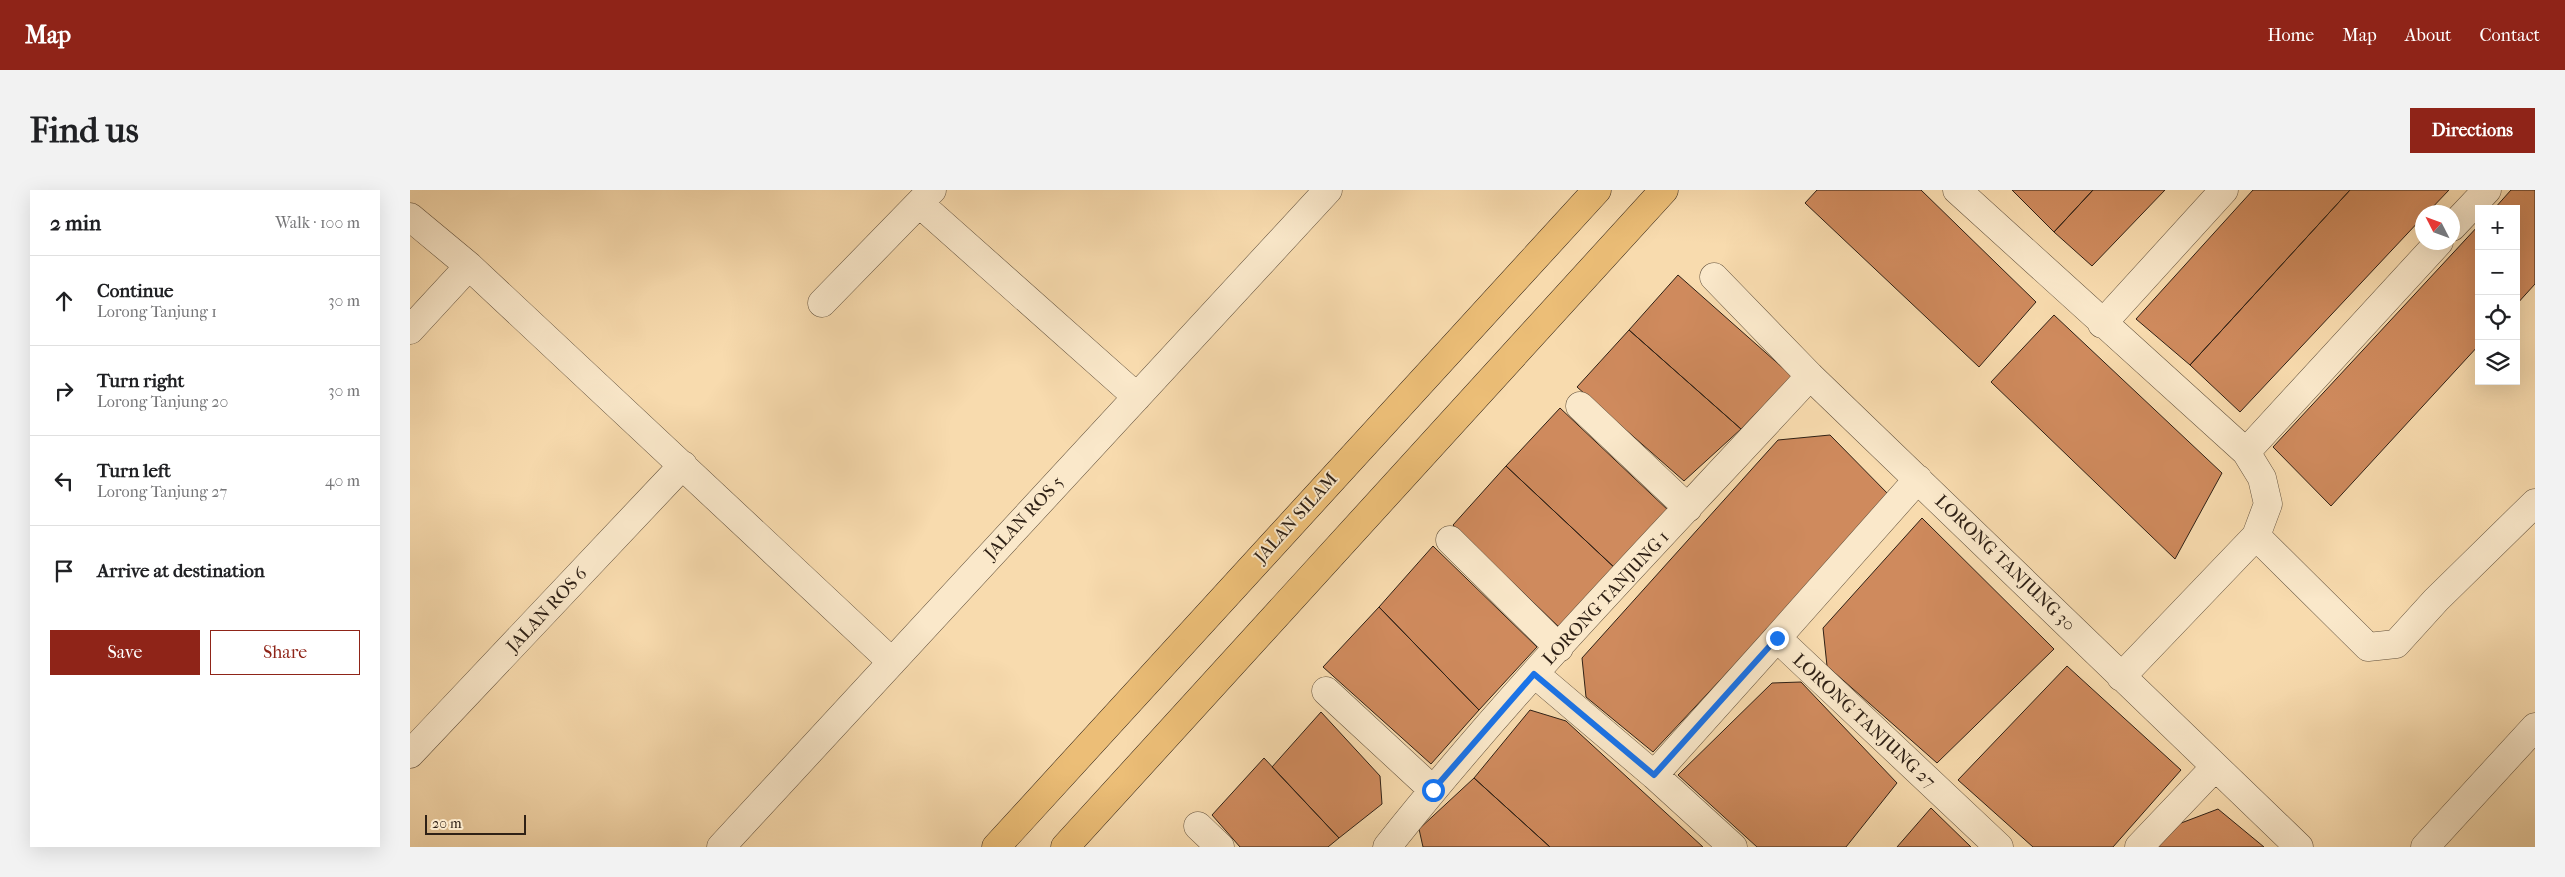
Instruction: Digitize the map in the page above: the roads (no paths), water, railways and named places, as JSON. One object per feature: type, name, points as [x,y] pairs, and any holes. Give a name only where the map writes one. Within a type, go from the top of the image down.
[{"type":"highway","name":"JALAN SILAM","points":[[996,847],[1597,190]]},
{"type":"highway","points":[[1064,847],[1664,190]]},
{"type":"street","name":"JALAN ROS 5","points":[[720,847],[1328,190]]},
{"type":"street","points":[[2102,324],[2224,190]]},
{"type":"street","points":[[2460,219],[2487,190]]},
{"type":"street","points":[[1961,191],[2102,324],[2246,452],[2262,478],[2268,504],[2256,536],[2121,678]]},
{"type":"street","points":[[822,303],[926,197],[1137,396]]},
{"type":"street","points":[[410,217],[469,266],[892,662]]},
{"type":"street","points":[[2246,452],[2431,250]]},
{"type":"street","points":[[410,330],[469,266]]},
{"type":"street","name":"LORONG TANJUNG 30","points":[[1714,277],[1810,376],[2121,678],[2299,847]]},
{"type":"street","name":"LORONG TANJUNG 1","points":[[1387,847],[1433,790],[1534,674],[1810,376]]},
{"type":"street","points":[[1580,406],[1688,508]]},
{"type":"street","name":"JALAN ROS 6","points":[[410,754],[683,466]]},
{"type":"street","points":[[1654,775],[1918,479]]},
{"type":"street","points":[[2256,536],[2368,647],[2396,644],[2436,600],[2535,503]]},
{"type":"street","points":[[1450,540],[1559,648]]},
{"type":"street","name":"LORONG TANJUNG 27","points":[[1777,638],[1999,847]]},
{"type":"street","points":[[1534,674],[1654,775],[1734,847]]},
{"type":"street","points":[[1326,691],[1433,790]]},
{"type":"street","points":[[2425,847],[2535,728]]},
{"type":"street","points":[[2139,847],[2215,767]]},
{"type":"street","points":[[1198,826],[1220,847]]}]
